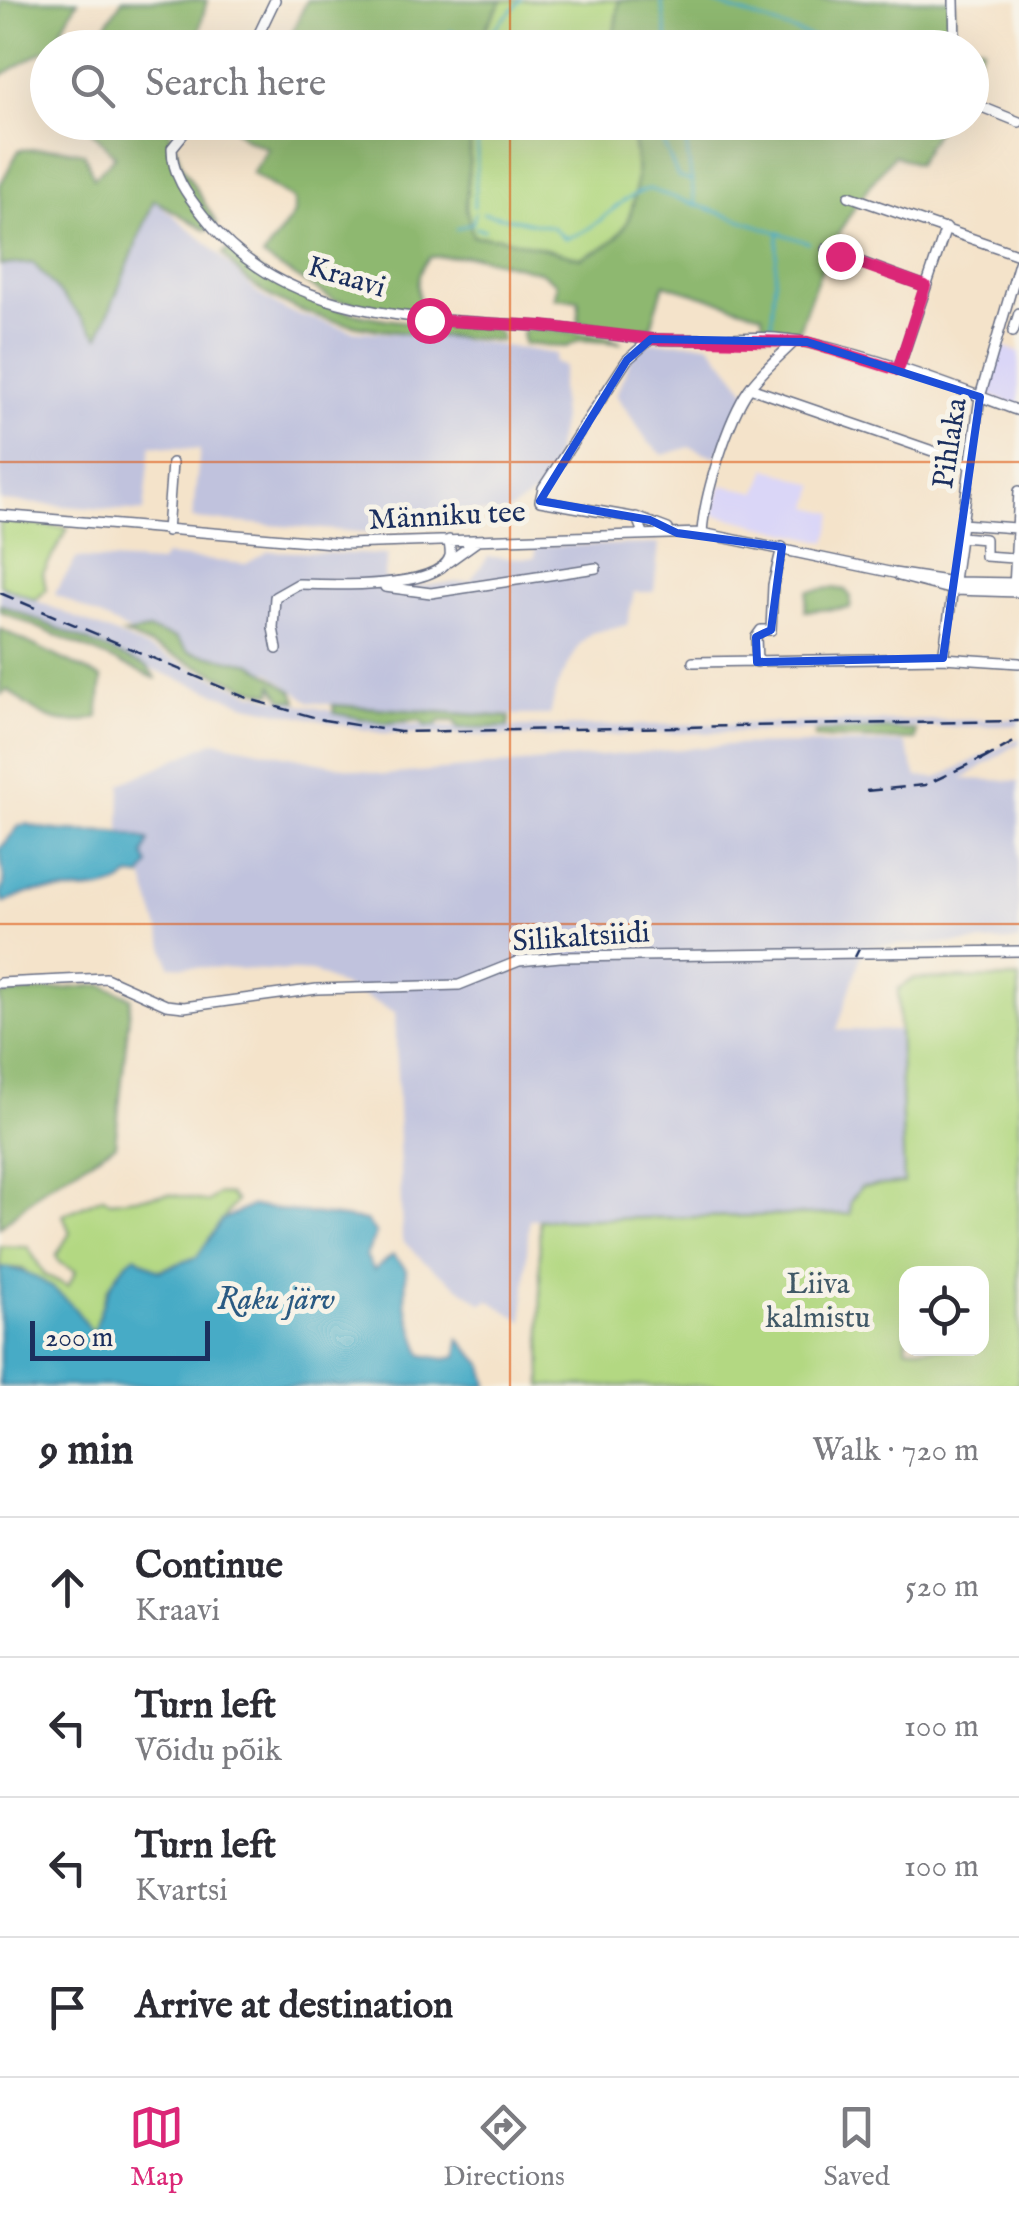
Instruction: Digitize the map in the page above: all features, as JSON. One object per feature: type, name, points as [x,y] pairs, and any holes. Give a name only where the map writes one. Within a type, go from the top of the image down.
[{"type":"street","points":[[261,30],[275,0]]},
{"type":"street","points":[[954,0],[955,30]]},
{"type":"street","points":[[989,111],[1019,122]]},
{"type":"street","name":"Kraavi","points":[[174,140],[172,165],[188,195],[220,237],[292,286],[328,302],[403,318],[651,339],[794,342],[898,370],[1019,411]]},
{"type":"street","points":[[849,196],[1019,255]]},
{"type":"street","points":[[898,370],[946,228]]},
{"type":"street","points":[[826,249],[925,286]]},
{"type":"street","name":"Pihlaka","points":[[944,658],[980,397],[1019,263]]},
{"type":"street","points":[[1000,329],[1016,334],[1019,313]]},
{"type":"street","points":[[635,337],[627,360],[543,488],[540,501],[645,518],[676,532]]},
{"type":"street","points":[[627,360],[651,339]]},
{"type":"street","points":[[702,533],[710,492],[737,411],[750,388],[794,342]]},
{"type":"street","points":[[750,388],[970,464]]},
{"type":"street","points":[[167,531],[172,464]]},
{"type":"street","points":[[1016,588],[1013,558],[1019,491]]},
{"type":"street","name":"Männiku tee","points":[[0,515],[344,544],[702,533],[954,586],[1016,588]]},
{"type":"street","points":[[628,516],[641,520],[638,533]]},
{"type":"street","points":[[962,524],[1015,528]]},
{"type":"street","points":[[960,537],[985,540],[985,556],[1013,558]]},
{"type":"street","points":[[382,587],[444,565],[483,538]]},
{"type":"street","points":[[444,565],[450,556],[449,540]]},
{"type":"street","points":[[757,662],[756,637],[761,630],[771,630],[772,585],[782,547]]},
{"type":"street","points":[[278,649],[273,628],[275,597],[298,584],[432,592],[596,568]]},
{"type":"street","points":[[948,634],[961,660]]},
{"type":"street","points":[[694,662],[944,658],[1019,662]]},
{"type":"street","name":"Silikaltsiidi","points":[[0,983],[106,978],[152,999],[184,1007],[317,989],[459,985],[519,961],[560,958],[1019,951]]},
{"type":"highlighted area","points":[[651,339],[807,342],[980,397],[943,658],[757,662],[756,637],[771,630],[782,547],[677,533],[650,520],[540,501],[627,360]]},
{"type":"shaded area","points":[[154,200],[206,242],[258,294],[287,311],[354,331],[445,337],[556,354],[554,363],[564,366],[560,387],[562,419],[553,464],[537,493],[504,514],[429,510],[426,526],[372,533],[192,519],[200,450],[151,445],[144,512],[0,501],[0,265],[33,263],[99,336]]},
{"type":"shaded area","points":[[637,342],[709,343],[750,395],[716,457],[690,447],[663,455],[649,443],[616,395]]},
{"type":"shaded area","points":[[1001,346],[1019,352],[1019,406],[987,395]]},
{"type":"shaded area","points":[[767,468],[816,485],[810,507],[834,513],[827,542],[713,514],[721,485],[758,492]]},
{"type":"shaded area","points":[[659,544],[654,592],[634,592],[627,625],[591,633],[580,644],[557,686],[550,715],[419,715],[310,702],[269,672],[185,659],[54,594],[77,558],[160,563],[165,556],[246,564],[269,551],[388,555],[384,579],[417,586],[470,581],[488,557],[535,558],[535,546]]},
{"type":"shaded area","points":[[0,585],[251,693],[385,723],[458,728],[1019,719],[1019,725],[530,737],[381,733],[247,705],[147,667],[0,604]]},
{"type":"shaded area","points":[[1019,738],[1019,743],[962,779],[1019,781],[1019,941],[864,946],[837,1030],[899,1031],[904,1183],[850,1214],[529,1220],[523,1322],[489,1300],[482,1304],[424,1262],[402,1240],[395,1012],[314,972],[170,966],[143,876],[120,829],[121,784],[215,741],[384,775],[728,745],[905,743],[917,777],[937,778]]},
{"type":"green space","points":[[0,0],[78,0],[61,30],[30,30],[30,59],[0,76]]},
{"type":"green space","points":[[122,0],[207,0],[199,30],[102,30]]},
{"type":"green space","points":[[307,0],[502,0],[485,30],[294,30]]},
{"type":"green space","points":[[502,0],[619,0],[615,30],[485,29]]},
{"type":"green space","points":[[619,0],[953,0],[954,30],[615,30]]},
{"type":"green space","points":[[100,140],[173,140],[182,166],[217,224],[206,230],[154,200],[99,337],[33,263],[0,265],[0,185],[19,150],[59,148],[84,153],[94,178],[115,156]]},
{"type":"green space","points":[[248,140],[471,140],[466,207],[473,236],[502,238],[581,258],[610,243],[628,219],[636,186],[633,140],[931,140],[917,164],[894,155],[860,199],[826,259],[798,333],[763,333],[762,314],[664,284],[651,327],[635,331],[578,322],[579,300],[555,298],[557,283],[540,272],[476,256],[430,257],[419,277],[421,314],[334,300],[263,257],[294,214],[294,200],[252,173],[268,148]]},
{"type":"green space","points":[[471,140],[633,140],[636,186],[628,219],[607,245],[581,258],[502,238],[473,236],[466,207]]},
{"type":"green space","points":[[229,249],[287,288],[318,302],[390,320],[489,327],[500,333],[501,341],[389,331],[311,314],[277,300],[247,280],[223,253]]},
{"type":"green space","points":[[529,328],[603,336],[622,343],[580,340],[566,347],[524,344],[522,332]]},
{"type":"green space","points":[[0,521],[68,528],[43,573],[46,590],[36,600],[0,585]]},
{"type":"green space","points":[[845,590],[851,597],[850,608],[805,611],[808,591]]},
{"type":"green space","points":[[0,604],[147,667],[157,679],[0,611]]},
{"type":"green space","points":[[0,629],[102,678],[98,717],[60,721],[39,713],[8,690],[0,695]]},
{"type":"green space","points":[[149,630],[176,638],[189,652],[252,664],[293,691],[297,701],[283,700],[273,685],[272,694],[251,689],[124,634]]},
{"type":"green space","points":[[333,705],[510,717],[508,727],[458,728],[455,721],[425,726],[421,720],[385,723],[334,713]]},
{"type":"green space","points":[[916,731],[915,740],[815,738],[815,733]]},
{"type":"green space","name":"Liiva kalmistu","points":[[1019,978],[1019,1386],[542,1386],[539,1220],[850,1214],[850,1202],[861,1187],[904,1183],[898,989],[913,979]]},
{"type":"green space","points":[[102,985],[131,997],[115,1145],[44,1188],[0,1227],[0,995]]},
{"type":"green space","points":[[169,1194],[207,1202],[218,1194],[230,1195],[236,1201],[197,1257],[108,1288],[92,1335],[23,1269],[0,1267],[0,1246],[28,1247],[45,1275],[68,1286],[76,1271],[60,1263],[56,1256],[70,1233],[63,1215],[103,1197],[110,1201]]},
{"type":"water","points":[[19,826],[135,836],[149,841],[144,855],[149,865],[141,877],[130,876],[111,887],[31,893],[4,903],[0,894],[4,883],[0,849]]},
{"type":"water","name":"Raku järv","points":[[251,1206],[366,1221],[376,1234],[366,1256],[374,1270],[393,1255],[406,1269],[405,1303],[422,1355],[445,1359],[457,1356],[459,1339],[483,1365],[488,1386],[0,1386],[0,1267],[29,1274],[54,1289],[76,1310],[92,1334],[113,1282],[135,1256],[159,1271],[197,1257],[222,1220]]},
{"type":"waterway","points":[[493,30],[521,0]]},
{"type":"waterway","points":[[661,0],[666,30]]},
{"type":"waterway","points":[[704,0],[791,30]]},
{"type":"waterway","points":[[474,207],[478,140]]},
{"type":"waterway","points":[[662,140],[678,177],[690,181]]},
{"type":"waterway","points":[[686,140],[695,204]]},
{"type":"waterway","points":[[483,213],[552,227],[565,238],[589,228],[626,200],[649,189],[809,243]]},
{"type":"waterway","points":[[456,229],[473,223],[475,213]]},
{"type":"waterway","points":[[476,228],[485,230]]},
{"type":"waterway","points":[[771,331],[778,234]]},
{"type":"railway","points":[[0,593],[249,699],[324,720],[400,732],[1019,721]]},
{"type":"railway","points":[[980,761],[1019,739]]},
{"type":"railway","points":[[866,791],[925,785],[991,754]]},
{"type":"railway","points":[[855,957],[859,949]]},
{"type":"route","points":[[429,320],[542,326],[651,339],[807,342],[898,370],[925,286],[840,256]]}]
